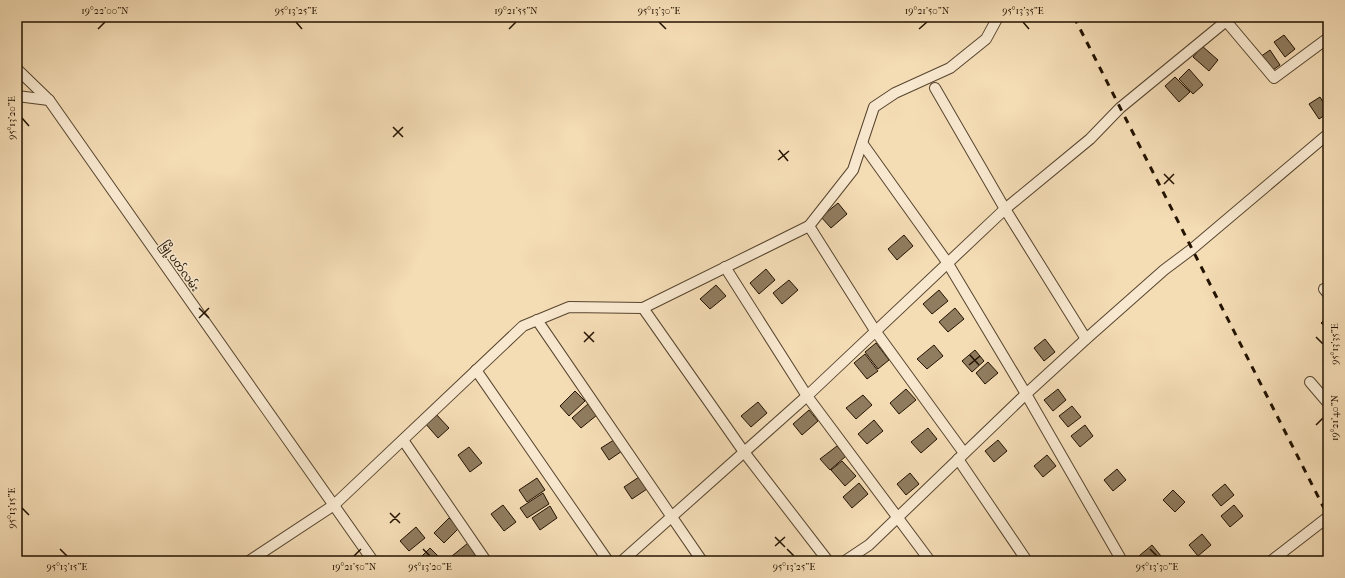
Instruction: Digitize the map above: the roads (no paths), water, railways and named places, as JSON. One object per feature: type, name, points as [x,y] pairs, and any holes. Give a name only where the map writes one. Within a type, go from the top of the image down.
[{"type":"street","points":[[249,561],[334,505],[523,326],[569,308],[643,308],[809,226],[853,170],[874,107],[895,93],[950,68],[986,39],[998,17]]},
{"type":"street","points":[[622,561],[807,396],[876,332],[947,262],[1005,209],[1090,139],[1120,108],[1228,19],[1274,78],[1328,38]]},
{"type":"street","name":"မြို့ပတ်လမ်း","points":[[17,69],[49,100],[373,561]]},
{"type":"street","points":[[935,88],[1005,209],[1086,339]]},
{"type":"street","points":[[17,96],[49,100]]},
{"type":"street","points":[[846,561],[869,545],[1026,394],[1086,339],[1164,270],[1192,249],[1328,134]]},
{"type":"street","points":[[862,143],[947,262],[1026,394],[1122,561]]},
{"type":"street","points":[[809,226],[876,332],[961,456],[1027,561]]},
{"type":"street","points":[[725,268],[807,396],[930,561]]},
{"type":"street","points":[[643,308],[744,452],[828,561]]},
{"type":"street","points":[[537,320],[702,561]]},
{"type":"street","points":[[476,370],[608,561]]},
{"type":"street","points":[[1310,382],[1328,403]]},
{"type":"street","points":[[403,440],[486,561]]},
{"type":"street","points":[[1271,561],[1328,517]]},
{"type":"railway","points":[[1074,17],[1328,516]]}]
